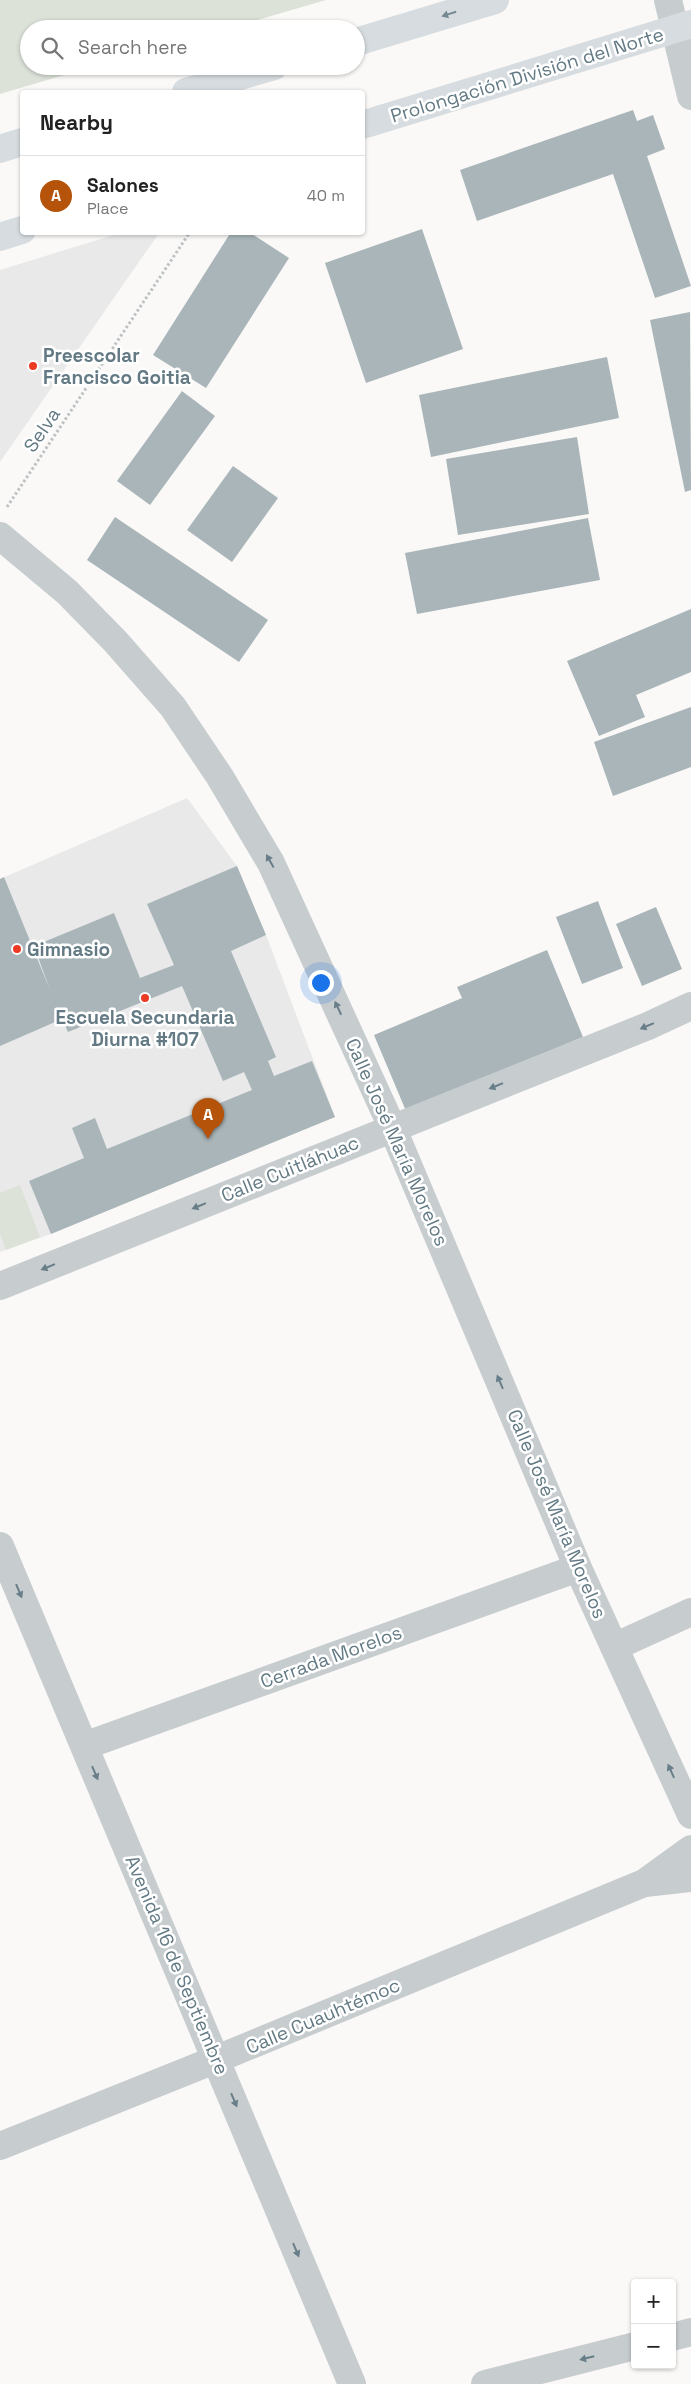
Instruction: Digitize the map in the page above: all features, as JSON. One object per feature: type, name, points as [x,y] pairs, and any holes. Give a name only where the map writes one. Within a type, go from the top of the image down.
[{"type":"main road","points":[[365,39],[495,0]]},
{"type":"main road","name":"Prolongación División del Norte","points":[[365,124],[684,27]]},
{"type":"main road","points":[[193,90],[244,75]]},
{"type":"main road","points":[[0,149],[20,143]]},
{"type":"main road","points":[[0,237],[20,231]]},
{"type":"street","points":[[668,0],[684,27],[691,96]]},
{"type":"street","name":"Calle José María Morelos","points":[[2,541],[67,592],[115,641],[173,707],[215,770],[271,863],[392,1127],[578,1568],[691,1815]]},
{"type":"street","name":"Calle Cuitláhuac","points":[[0,1286],[392,1127],[648,1026],[691,1006]]},
{"type":"street","name":"Avenida 16 de Septiembre","points":[[0,1546],[352,2384]]},
{"type":"street","name":"Cerrada Morelos","points":[[84,1746],[578,1568]]},
{"type":"street","points":[[614,1647],[691,1612]]},
{"type":"street","name":"Calle Cuauhtémoc","points":[[0,2146],[217,2060],[644,1883],[691,1849]]},
{"type":"street","name":"Calle Cuauhtémoc","points":[[644,1883],[691,1878]]},
{"type":"street","points":[[676,2336],[691,2332]]},
{"type":"street","points":[[485,2384],[631,2347]]},
{"type":"path","name":"Selva","points":[[5,510],[188,235]]},
{"type":"shaded area","points":[[0,0],[326,0],[257,20],[20,20],[20,75],[64,75],[0,94]]},
{"type":"shaded area","name":"Preescolar Francisco Goitia","points":[[114,235],[158,235],[0,462],[0,270]]},
{"type":"shaded area","name":"Escuela Secundaria Diurna #107","points":[[187,798],[237,866],[266,935],[335,1117],[51,1234],[0,1252],[0,879]]},
{"type":"shaded area","points":[[20,1185],[40,1237],[6,1250],[0,1234],[0,1193]]},
{"type":"building","points":[[633,110],[637,121],[653,115],[665,149],[647,156],[691,286],[655,298],[613,174],[477,221],[460,170]]},
{"type":"building","points":[[422,229],[463,349],[366,383],[325,263]]},
{"type":"building","points":[[229,235],[254,235],[289,258],[206,388],[153,355]]},
{"type":"building","points":[[690,312],[691,490],[685,492],[650,320]]},
{"type":"building","points":[[607,357],[619,418],[431,457],[419,395]]},
{"type":"building","points":[[182,391],[215,416],[150,505],[117,481]]},
{"type":"building","points":[[577,437],[589,514],[458,535],[446,459]]},
{"type":"building","points":[[233,466],[278,498],[232,562],[187,530]]},
{"type":"building","points":[[115,517],[268,620],[239,662],[87,560]]},
{"type":"building","points":[[588,518],[600,580],[417,614],[405,553]]},
{"type":"building","points":[[691,609],[691,672],[636,695],[645,717],[599,736],[567,661]]},
{"type":"building","points":[[691,707],[691,767],[613,796],[594,742]]},
{"type":"building","points":[[237,866],[266,935],[231,951],[276,1057],[268,1061],[274,1076],[312,1061],[335,1117],[51,1234],[29,1181],[84,1158],[72,1128],[95,1118],[107,1149],[252,1090],[244,1072],[223,1081],[182,986],[68,1032],[62,1019],[0,1046],[0,879],[4,877],[50,990],[34,946],[114,913],[140,978],[174,965],[147,904]]},
{"type":"building","points":[[598,901],[623,968],[582,984],[556,917]]},
{"type":"building","points":[[656,907],[682,969],[642,986],[616,924]]},
{"type":"building","points":[[547,950],[583,1037],[406,1111],[374,1035],[462,998],[457,987]]},
{"type":"place","name":"Preescolar Francisco Goitia","points":[[33,366]]},
{"type":"place","name":"Gimnasio","points":[[17,949]]},
{"type":"place","name":"Escuela Secundaria Diurna #107","points":[[145,998]]},
{"type":"place","name":"Salones","points":[[208,1139]]}]
